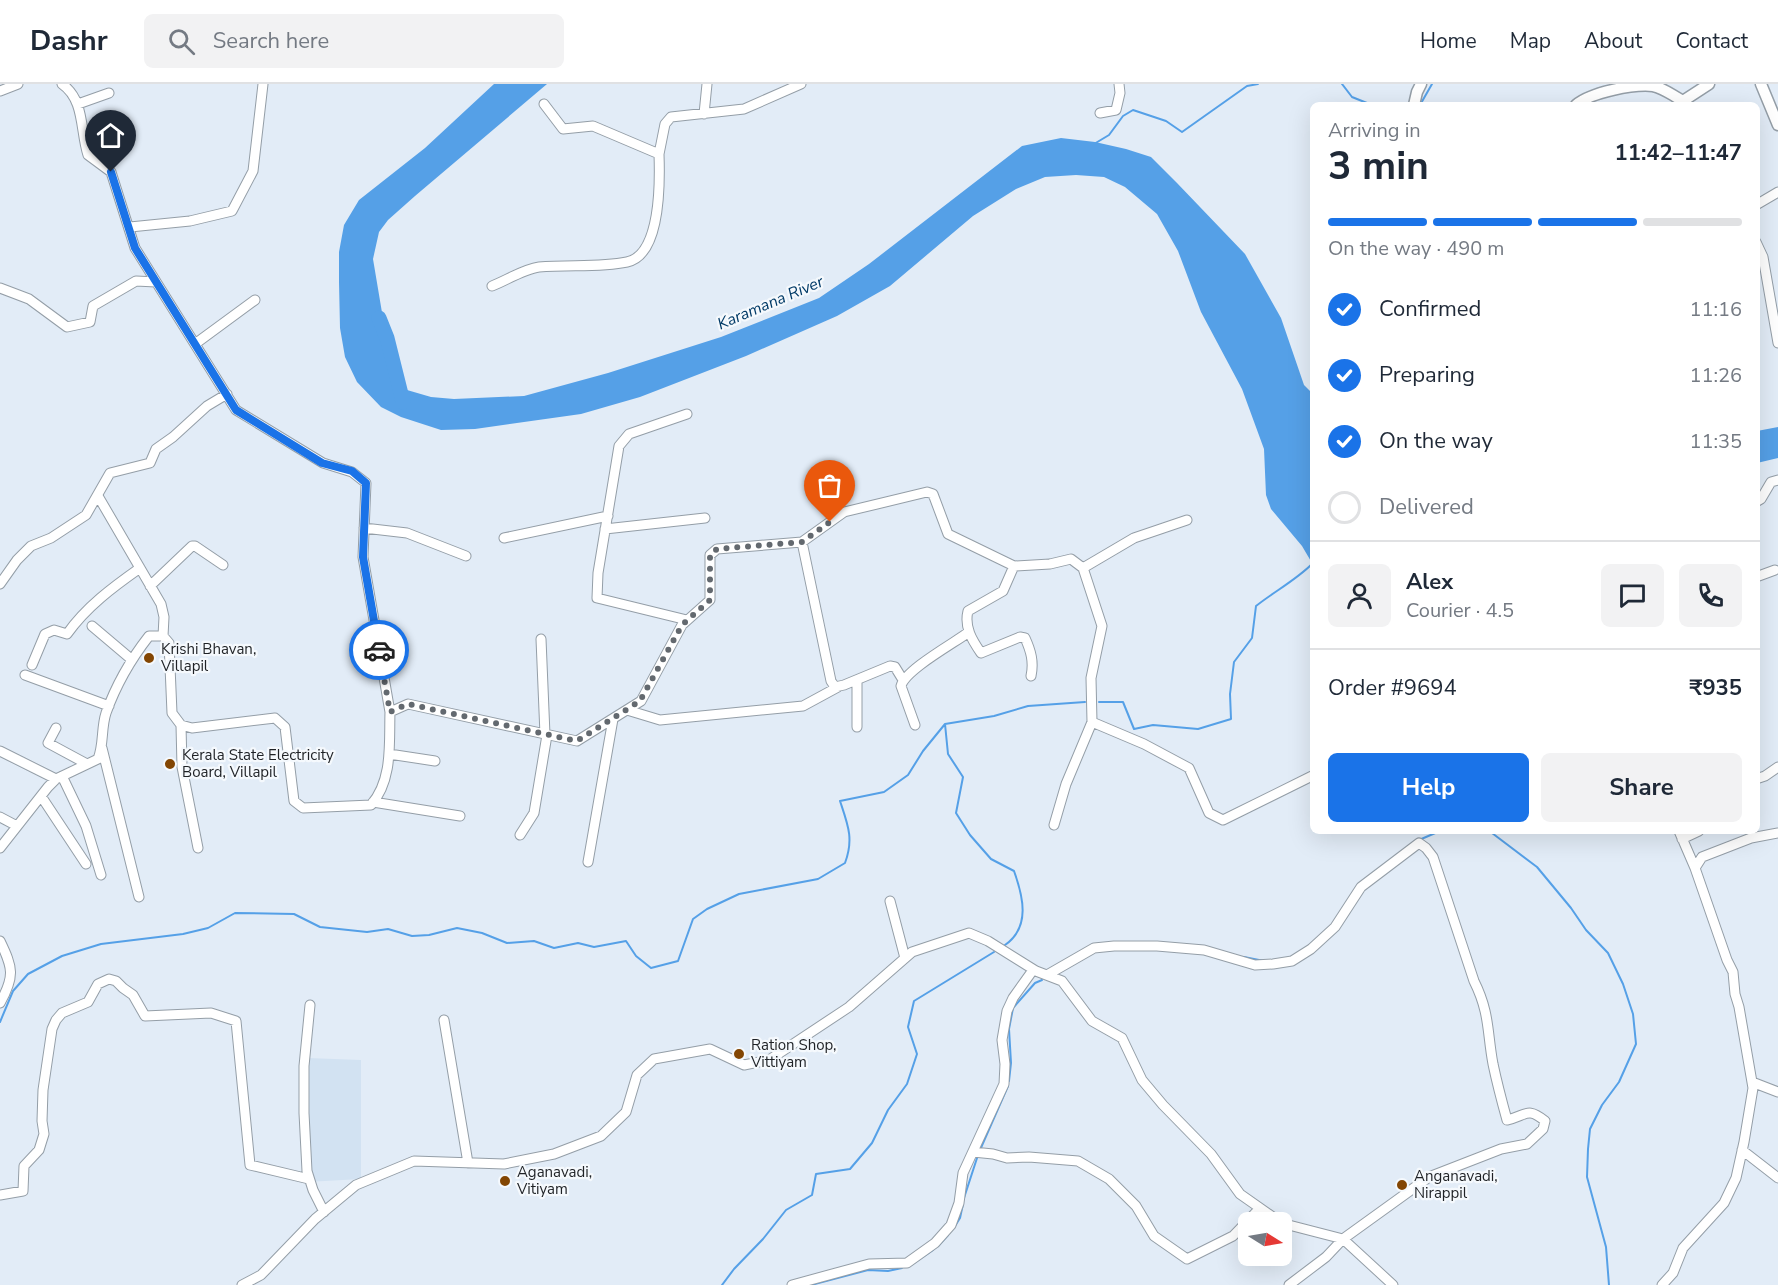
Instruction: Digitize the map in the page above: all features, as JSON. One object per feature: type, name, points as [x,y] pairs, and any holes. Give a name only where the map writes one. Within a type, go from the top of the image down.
[{"type":"street","points":[[0,91],[18,84]]},
{"type":"street","points":[[62,84],[70,89],[78,104],[88,155],[111,172],[135,248],[236,410],[322,463],[352,471],[366,483],[363,557],[390,712],[388,768],[379,796],[371,805],[303,808],[294,801],[285,727],[275,717],[192,728],[181,725]]},
{"type":"street","points":[[130,227],[190,221],[232,211],[253,171],[263,84]]},
{"type":"street","points":[[704,114],[707,84]]},
{"type":"street","points":[[492,286],[537,268],[629,262],[645,252],[653,230],[660,190],[659,154],[665,124],[671,117],[744,109],[801,84]]},
{"type":"street","points":[[1100,113],[1116,110],[1120,93],[1119,84]]},
{"type":"street","points":[[1415,102],[1421,84]]},
{"type":"street","points":[[1685,102],[1709,84]]},
{"type":"street","points":[[1761,84],[1778,125]]},
{"type":"street","points":[[1580,102],[1600,92],[1619,87],[1652,85],[1682,102]]},
{"type":"street","points":[[78,104],[109,93]]},
{"type":"street","points":[[544,104],[563,129],[593,126],[659,154]]},
{"type":"street","points":[[1760,203],[1778,192]]},
{"type":"street","points":[[1760,251],[1778,343]]},
{"type":"street","points":[[67,327],[90,322],[93,306],[136,281],[156,282]]},
{"type":"street","points":[[0,288],[29,299],[77,332]]},
{"type":"street","points":[[195,344],[255,300]]},
{"type":"street","points":[[0,584],[17,560],[32,546],[51,538],[86,515],[110,473],[150,462],[156,449],[207,406],[227,394]]},
{"type":"street","points":[[687,414],[629,434],[619,446],[598,573],[597,598],[687,620]]},
{"type":"street","points":[[1760,500],[1770,482],[1778,480]]},
{"type":"street","points":[[390,712],[408,704],[577,741],[640,701],[682,625],[710,600],[710,555],[717,549],[802,542],[844,512],[927,492],[933,494],[948,534],[1014,566],[1050,564],[1071,559],[1083,568],[1102,627],[1091,678],[1092,722],[1066,784],[1054,825]]},
{"type":"street","points":[[98,496],[161,603],[164,617],[163,636],[169,643],[172,713],[181,725],[182,767],[198,848]]},
{"type":"street","points":[[504,538],[608,516]]},
{"type":"street","points":[[605,529],[705,518]]},
{"type":"street","points":[[1083,568],[1134,538],[1187,520]]},
{"type":"street","points":[[364,528],[407,533],[465,556]]},
{"type":"street","points":[[802,542],[831,681],[834,687],[838,687]]},
{"type":"street","points":[[150,586],[192,546],[223,565]]},
{"type":"street","points":[[1014,566],[1003,591],[968,611],[966,621],[972,640],[981,653],[1020,637],[1025,638],[1030,649],[1033,667],[1031,676]]},
{"type":"street","points":[[32,665],[45,634],[54,630],[67,633],[76,621],[106,593],[140,568]]},
{"type":"street","points":[[1760,576],[1775,570]]},
{"type":"street","points":[[92,626],[131,659]]},
{"type":"street","points":[[915,724],[901,686],[903,680],[969,632]]},
{"type":"street","points":[[0,848],[40,796],[59,777],[98,759],[102,748],[105,714],[131,659],[149,636],[163,636]]},
{"type":"street","points":[[520,836],[534,813],[546,735],[541,639]]},
{"type":"street","points":[[627,710],[660,720],[803,706],[838,687],[890,666],[895,666],[903,680]]},
{"type":"street","points":[[26,675],[109,706]]},
{"type":"street","points":[[856,727],[857,680]]},
{"type":"street","points":[[588,862],[613,718]]},
{"type":"street","points":[[1092,722],[1144,744],[1190,768],[1209,813],[1223,820],[1310,777]]},
{"type":"street","points":[[56,728],[48,743],[87,764]]},
{"type":"street","points":[[102,748],[138,897]]},
{"type":"street","points":[[0,751],[59,777],[86,826],[101,875]]},
{"type":"street","points":[[389,754],[435,761]]},
{"type":"street","points":[[1760,778],[1778,767]]},
{"type":"street","points":[[40,796],[86,864]]},
{"type":"street","points":[[373,802],[460,816]]},
{"type":"street","points":[[0,817],[17,826]]},
{"type":"street","points":[[1695,868],[1702,857],[1751,838],[1778,833]]},
{"type":"street","points":[[1662,1285],[1673,1274],[1683,1248],[1724,1203],[1736,1178],[1751,1107],[1752,1082],[1733,972],[1681,835]]},
{"type":"street","points":[[1047,975],[1094,948],[1114,946],[1157,946],[1204,950],[1255,965],[1292,960],[1311,949],[1335,927],[1361,887],[1371,878],[1420,843],[1433,857],[1474,981],[1482,998],[1489,1025],[1493,1063],[1507,1120],[1528,1111],[1534,1112],[1545,1121],[1543,1129],[1527,1144],[1501,1149],[1429,1177],[1343,1239],[1319,1263],[1289,1285]]},
{"type":"street","points":[[890,901],[905,958]]},
{"type":"street","points":[[242,1285],[261,1275],[324,1212],[356,1185],[414,1161],[504,1164],[554,1154],[601,1136],[626,1112],[637,1076],[654,1059],[711,1049],[744,1065],[769,1060],[849,1007],[912,952],[969,933],[1033,970],[1062,981],[1092,1021],[1122,1038],[1142,1080],[1163,1106],[1211,1154],[1240,1194],[1265,1212]]},
{"type":"street","points":[[0,940],[12,969],[9,984],[0,1003]]},
{"type":"street","points":[[792,1285],[869,1264],[907,1263],[935,1243],[951,1225],[959,1203],[963,1173],[1004,1084],[1005,1064],[1002,1040],[1007,1011],[1013,998],[1033,970]]},
{"type":"street","points":[[0,1195],[23,1191],[24,1166],[39,1150],[44,1134],[43,1090],[52,1029],[56,1020],[68,1009],[88,1002],[98,984],[109,979],[116,981],[133,995],[145,1016],[211,1013],[236,1021],[250,1165],[308,1175]]},
{"type":"street","points":[[309,1005],[304,1066],[308,1175],[324,1212]]},
{"type":"street","points":[[444,1020],[468,1163]]},
{"type":"street","points":[[1752,1082],[1778,1092]]},
{"type":"street","points":[[1742,1150],[1778,1178]]},
{"type":"street","points":[[973,1152],[1007,1158],[1029,1157],[1078,1161],[1109,1179],[1136,1206],[1154,1236],[1186,1258],[1233,1236],[1260,1208]]},
{"type":"street","points":[[1292,1226],[1343,1239],[1393,1285]]},
{"type":"shaded area","points":[[308,1058],[361,1060],[361,1179],[307,1182]]},
{"type":"water","points":[[494,84],[547,84],[415,196],[388,220],[379,232],[373,259],[393,378],[407,390],[431,397],[454,399],[524,396],[608,373],[721,337],[819,298],[869,264],[1022,146],[1061,138],[1095,142],[1151,157],[1245,254],[1281,318],[1304,385],[1310,391],[1310,560],[1302,546],[1271,509],[1266,495],[1264,449],[1242,389],[1201,312],[1178,251],[1157,214],[1125,187],[1104,177],[1076,175],[1045,177],[1016,189],[973,216],[890,286],[837,316],[746,356],[640,397],[581,414],[475,429],[441,430],[401,417],[381,407],[357,382],[345,357],[340,328],[339,252],[344,225],[359,200],[425,148]]},
{"type":"water","points":[[1778,427],[1778,458],[1760,462],[1760,430]]},
{"type":"waterway","points":[[1094,144],[1109,135],[1123,116],[1133,110],[1166,121],[1182,132],[1247,86],[1258,84]]},
{"type":"waterway","points":[[1342,84],[1352,97],[1364,102]]},
{"type":"waterway","points":[[1422,102],[1432,84]]},
{"type":"waterway","name":"Karamana River","points":[[379,318],[387,338],[403,402]]},
{"type":"waterway","points":[[1099,702],[1123,702],[1134,729],[1153,725],[1198,729],[1231,719],[1230,694],[1234,662],[1252,638],[1256,606],[1310,566]]},
{"type":"waterway","points":[[1005,945],[1013,938],[1022,920],[1020,891],[1014,871],[991,859],[970,835],[956,813],[963,777],[948,754],[945,724],[994,716],[1028,706],[1085,702]]},
{"type":"waterway","points":[[0,1022],[13,991],[28,974],[62,956],[101,944],[183,934],[208,928],[235,913],[294,914],[320,927],[367,932],[388,929],[412,936],[429,935],[457,928],[482,933],[507,943],[534,941],[554,948],[578,943],[594,947],[626,941],[636,956],[651,968],[678,961],[693,919],[707,909],[739,894],[818,879],[845,863],[849,839],[840,801],[884,792],[908,775],[923,751],[945,724]]},
{"type":"waterway","points":[[1419,840],[1433,834]]},
{"type":"waterway","points":[[1493,834],[1537,867],[1586,930],[1608,953],[1623,984],[1633,1014],[1636,1044],[1619,1082],[1602,1105],[1590,1129],[1588,1149],[1587,1177],[1606,1247],[1609,1285]]},
{"type":"waterway","points":[[1119,942],[1143,942]]},
{"type":"waterway","points":[[722,1285],[786,1210],[812,1195],[816,1174],[850,1169],[872,1143],[888,1110],[907,1084],[917,1054],[908,1027],[914,1001],[994,952]]},
{"type":"waterway","points":[[1244,957],[1264,961]]},
{"type":"waterway","points":[[1009,1081],[1011,1063],[1009,1029],[1013,1008],[1035,983],[1042,980]]},
{"type":"waterway","points":[[980,1150],[1008,1086]]},
{"type":"waterway","points":[[964,1198],[978,1155]]},
{"type":"waterway","points":[[955,1226],[960,1218],[963,1204]]},
{"type":"waterway","points":[[938,1246],[948,1235]]},
{"type":"waterway","points":[[911,1265],[933,1250]]},
{"type":"waterway","points":[[811,1285],[868,1270],[888,1271],[902,1268]]},
{"type":"way so far","points":[[379,650],[390,712],[408,704],[577,741],[640,701],[682,625],[710,600],[710,555],[717,549],[802,542],[830,522]]},
{"type":"place","name":"Krishi Bhavan, Villapil","points":[[149,658]]},
{"type":"place","name":"Kerala State Electricity Board, Villapil","points":[[170,764]]},
{"type":"place","name":"Ration Shop, Vittiyam","points":[[739,1054]]},
{"type":"place","name":"Aganavadi, Vitiyam","points":[[505,1181]]},
{"type":"place","name":"Anganavadi, Nirappil","points":[[1402,1185]]},
{"type":"route","points":[[111,172],[135,248],[236,410],[322,463],[352,471],[366,483],[363,557],[379,650]]}]
